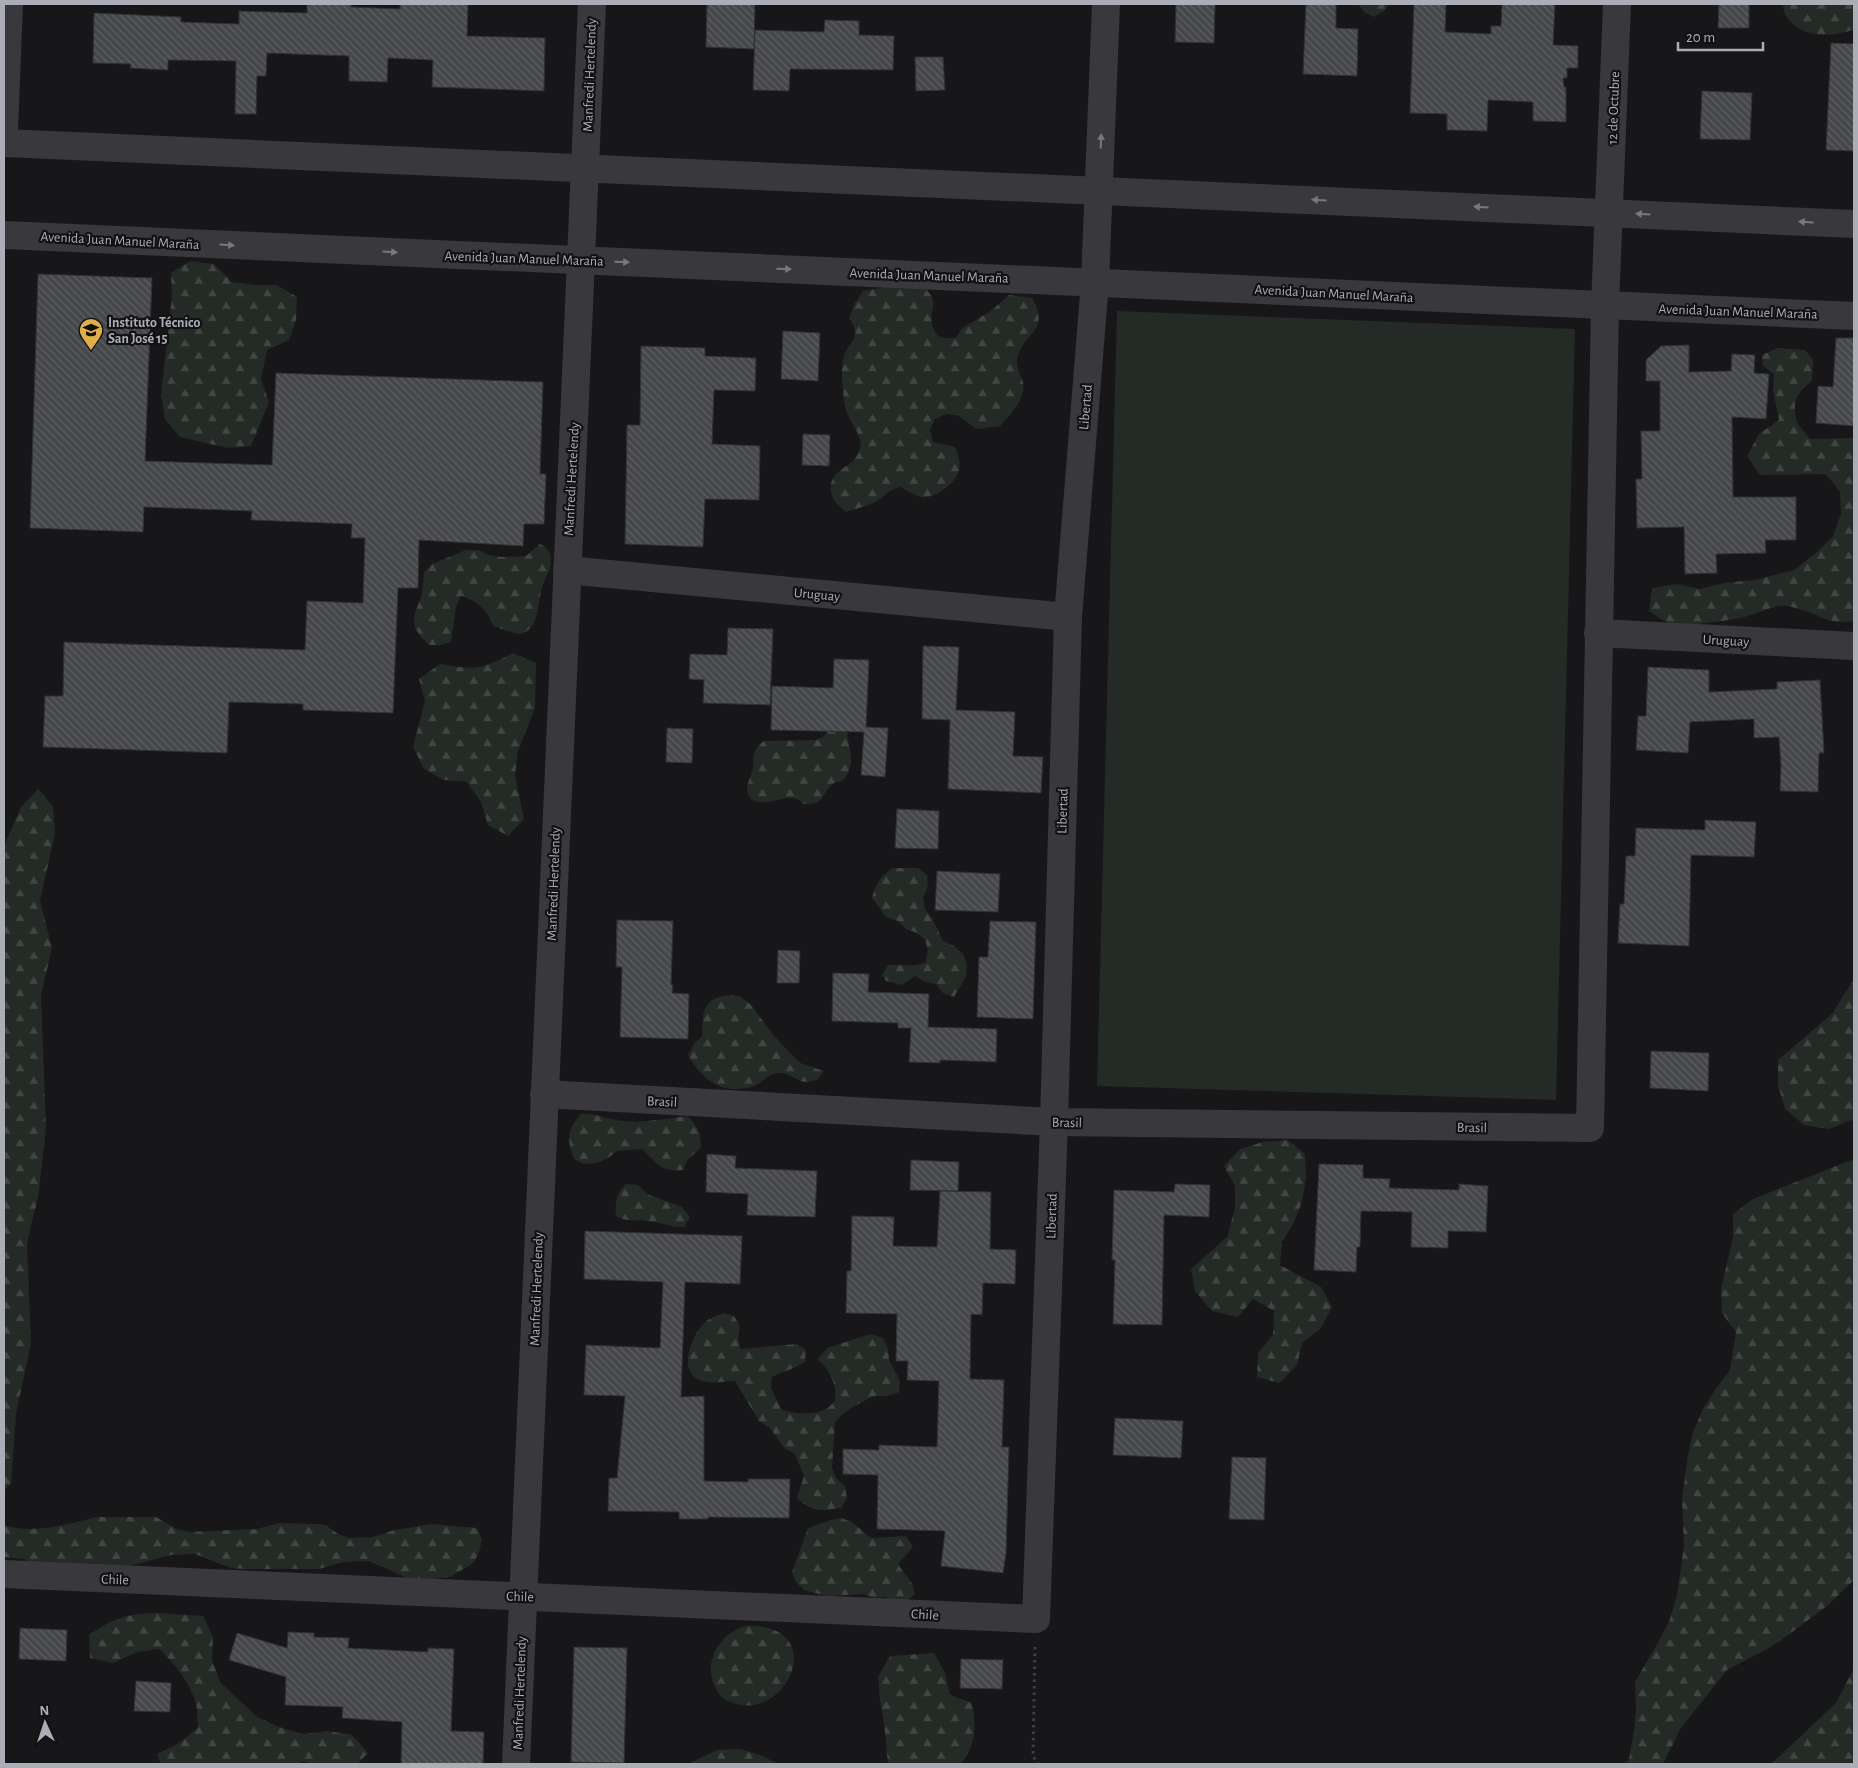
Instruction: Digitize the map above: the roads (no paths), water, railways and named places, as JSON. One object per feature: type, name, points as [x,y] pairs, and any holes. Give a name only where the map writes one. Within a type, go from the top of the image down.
[{"type":"street","points":[[4,130],[9,4]]},
{"type":"street","name":"Manfredi Hertelendy","points":[[516,1764],[592,4]]},
{"type":"street","name":"Libertad","points":[[1036,1619],[1054,1122],[1068,617],[1095,282],[1106,4]]},
{"type":"street","name":"12 de Octubre","points":[[1590,1128],[1605,306],[1617,4]]},
{"type":"street","points":[[4,143],[1854,224]]},
{"type":"street","name":"Avenida Juan Manuel Maraña","points":[[4,235],[1854,316]]},
{"type":"street","name":"Uruguay","points":[[567,570],[1068,617]]},
{"type":"street","name":"Uruguay","points":[[1598,633],[1854,646]]},
{"type":"street","name":"Brasil","points":[[544,1094],[1054,1122],[1590,1128]]},
{"type":"street","name":"Chile","points":[[4,1574],[1036,1619]]},
{"type":"place","name":"Instituto Técnico San José 15","points":[[91,351]]}]
